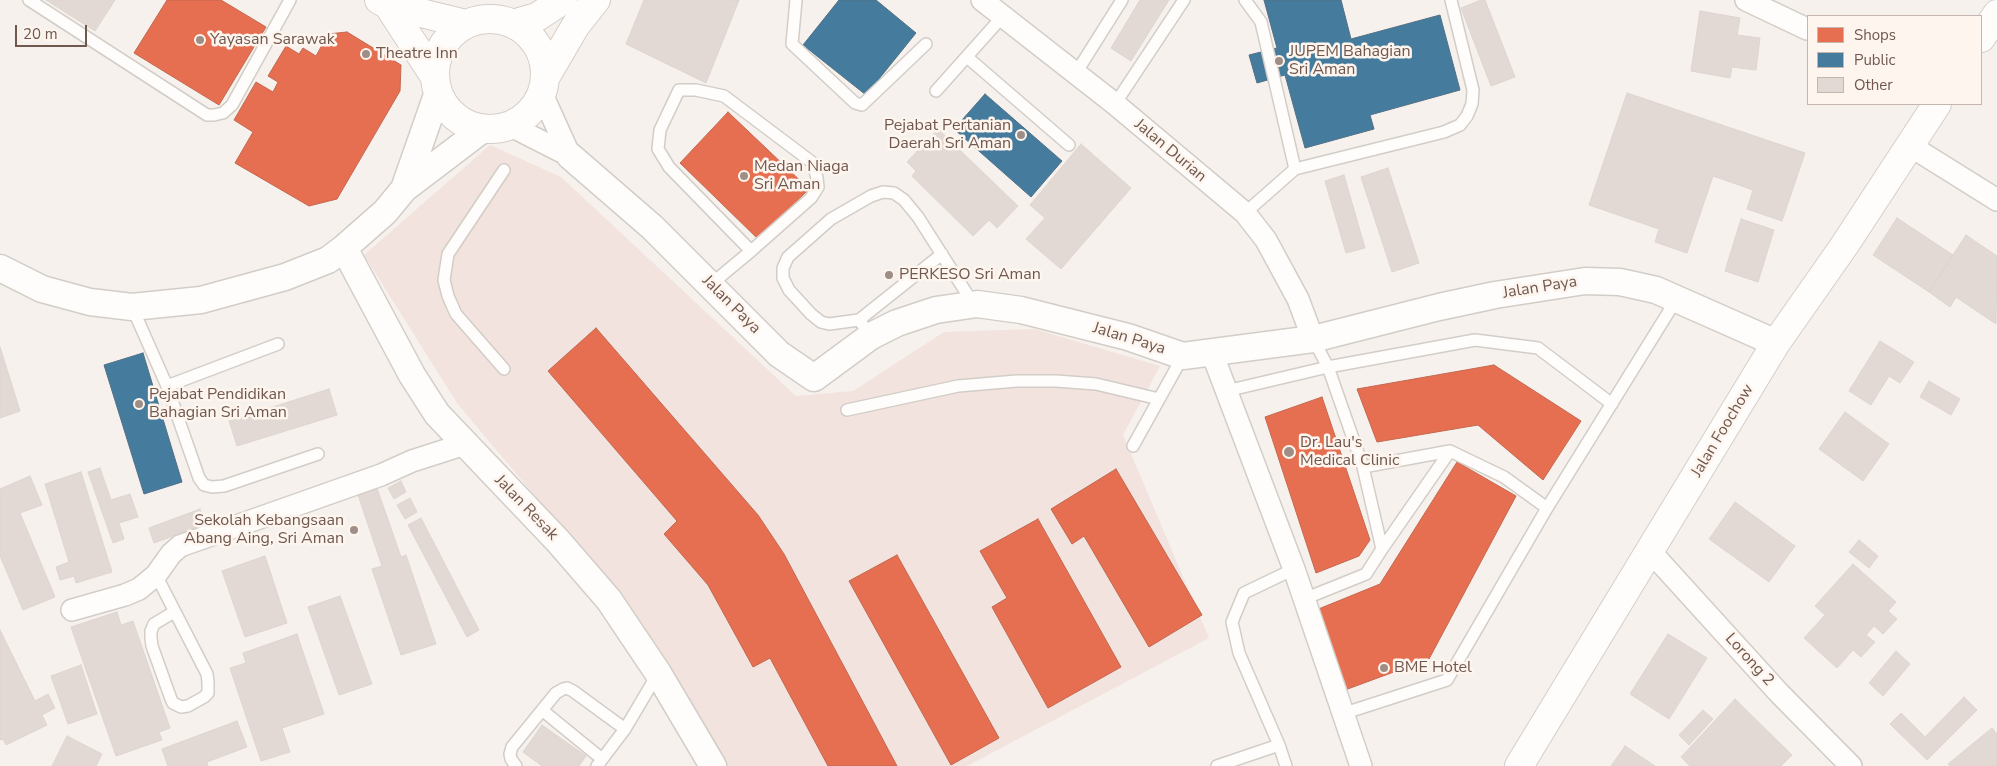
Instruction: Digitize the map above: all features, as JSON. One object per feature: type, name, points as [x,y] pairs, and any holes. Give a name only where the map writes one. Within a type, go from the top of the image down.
[{"type":"main road","points":[[514,24],[537,17],[563,0]]},
{"type":"main road","points":[[383,3],[437,84],[445,106],[468,125],[483,129],[497,129],[511,126],[524,118],[534,108],[576,25],[596,0]]},
{"type":"main road","points":[[383,3],[466,24]]},
{"type":"main road","points":[[1982,36],[1997,14]]},
{"type":"main road","points":[[437,84],[436,60],[443,45],[453,33],[466,24],[482,19],[498,19],[514,24],[527,33],[538,46],[544,62],[544,86]]},
{"type":"main road","name":"Jalan Foochow","points":[[1528,762],[1650,550],[1776,343],[1844,246],[1936,105]]},
{"type":"street","name":"Jalan Durian","points":[[982,0],[1115,104],[1245,213],[1266,240],[1298,299],[1313,339]]},
{"type":"street","points":[[1746,0],[1807,29]]},
{"type":"street","points":[[404,189],[437,84]]},
{"type":"street","points":[[544,86],[570,156]]},
{"type":"street","points":[[511,126],[570,156]]},
{"type":"street","points":[[0,268],[42,289],[90,302],[132,307],[202,300],[285,277],[328,260],[385,212],[404,189],[483,129]]},
{"type":"street","points":[[1909,145],[1997,200]]},
{"type":"street","name":"Jalan Paya","points":[[570,156],[652,227],[780,354],[814,378],[865,328],[897,323],[936,310],[974,305],[1038,314],[1128,337],[1183,356],[1212,354],[1313,339],[1495,295],[1585,282],[1620,282],[1656,290],[1776,343]]},
{"type":"street","name":"Jalan Resak","points":[[344,248],[412,375],[437,414],[558,541],[609,600],[658,673],[713,766]]},
{"type":"street","points":[[1212,354],[1294,569],[1361,766]]},
{"type":"street","points":[[72,610],[139,589],[156,575],[171,554],[180,546],[381,475],[412,460],[465,444]]},
{"type":"street","name":"Lorong 2","points":[[1650,550],[1779,693],[1851,766]]},
{"type":"lane","points":[[29,0],[207,114],[214,116],[223,113],[232,105],[286,2]]},
{"type":"lane","points":[[796,0],[792,44],[855,103],[862,105],[926,44]]},
{"type":"lane","points":[[1115,104],[1184,0]]},
{"type":"lane","points":[[1245,0],[1260,22],[1295,169]]},
{"type":"lane","points":[[1245,213],[1295,169],[1444,132],[1460,125],[1467,116],[1472,104],[1473,90],[1451,0]]},
{"type":"lane","points":[[1076,73],[1117,2]]},
{"type":"lane","points":[[936,91],[1003,16]]},
{"type":"lane","points":[[967,57],[1069,145]]},
{"type":"lane","points":[[710,285],[751,251],[811,198],[818,187],[813,163],[724,96],[696,90],[679,90],[660,130],[658,149],[669,167],[751,251]]},
{"type":"lane","points":[[504,170],[448,254],[444,280],[448,296],[456,314],[504,370]]},
{"type":"lane","points":[[942,254],[865,328],[821,322],[789,290],[783,278],[783,268],[788,257],[832,219],[871,196],[883,192],[894,193],[904,200],[918,217],[942,254],[974,305]]},
{"type":"lane","points":[[1342,714],[1447,680],[1547,508],[1676,300]]},
{"type":"lane","points":[[132,307],[167,386],[199,478],[204,484],[212,487],[224,486],[318,454]]},
{"type":"lane","points":[[1313,339],[1328,367],[1363,466],[1382,549]]},
{"type":"lane","points":[[1226,391],[1328,367],[1475,340],[1538,348],[1612,404]]},
{"type":"lane","points":[[167,386],[278,344]]},
{"type":"lane","points":[[1133,446],[1183,356]]},
{"type":"lane","points":[[848,410],[958,386],[1017,381],[1096,384],[1159,399]]},
{"type":"lane","points":[[1363,466],[1450,451],[1504,477],[1547,508]]},
{"type":"lane","points":[[1304,599],[1366,574],[1450,451]]},
{"type":"lane","points":[[1286,766],[1279,745],[1239,653],[1232,622],[1244,593],[1294,569]]},
{"type":"lane","points":[[156,575],[206,674],[208,682],[208,693],[204,697],[188,706],[181,707],[177,706],[171,699],[152,646],[151,638],[154,624],[174,612]]},
{"type":"lane","points":[[542,710],[600,763],[625,729],[658,673]]},
{"type":"lane","points":[[516,766],[511,759],[512,747],[556,693],[567,688],[625,729]]},
{"type":"lane","points":[[1217,766],[1279,745]]},
{"type":"shaded area","points":[[490,145],[561,177],[796,396],[853,391],[944,332],[1034,329],[1160,366],[1123,435],[1209,638],[967,766],[723,766],[644,626],[457,403],[364,255]]},
{"type":"building: Shops","name":"Yayasan Sarawak","points":[[167,0],[221,0],[266,27],[219,105],[134,53]]},
{"type":"building: Shops","points":[[347,32],[401,65],[400,91],[337,199],[309,206],[235,163],[253,132],[234,120],[256,82],[273,92],[278,82],[268,76],[286,46],[299,54],[303,48],[316,56],[328,34]]},
{"type":"building: Shops","name":"Medan Niaga Sri Aman","points":[[728,112],[809,189],[758,239],[680,163]]},
{"type":"building: Shops","points":[[596,328],[758,515],[784,554],[897,766],[828,766],[770,658],[753,667],[708,585],[664,534],[677,521],[548,371]]},
{"type":"building: Shops","points":[[1494,365],[1581,421],[1543,480],[1478,425],[1377,442],[1357,389]]},
{"type":"building: Shops","points":[[1322,397],[1370,540],[1359,556],[1316,573],[1265,417]]},
{"type":"building: Shops","points":[[1457,462],[1516,496],[1429,659],[1345,690],[1316,610],[1380,584]]},
{"type":"building: Shops","points":[[1116,469],[1202,615],[1149,647],[1084,536],[1072,544],[1051,509]]},
{"type":"building: Shops","points":[[1038,519],[1121,667],[1048,708],[992,607],[1007,598],[980,551]]},
{"type":"building: Shops","points":[[897,555],[999,738],[951,765],[849,581]]},
{"type":"building: Public","points":[[839,0],[876,0],[916,33],[866,95],[803,45]]},
{"type":"building: Public","points":[[1264,0],[1341,0],[1351,39],[1440,15],[1460,90],[1370,115],[1374,129],[1305,148],[1285,75],[1257,83],[1249,55],[1277,48]]},
{"type":"building: Public","points":[[985,94],[1062,161],[1031,197],[954,129]]},
{"type":"building: Public","points":[[143,353],[182,482],[144,494],[104,365]]},
{"type":"building: Other","points":[[46,0],[115,0],[95,31]]},
{"type":"building: Other","points":[[644,0],[739,0],[706,83],[626,44]]},
{"type":"building: Other","points":[[1140,0],[1169,0],[1131,61],[1111,48]]},
{"type":"building: Other","points":[[1485,0],[1515,77],[1491,86],[1461,8]]},
{"type":"building: Other","points":[[1700,11],[1740,18],[1737,35],[1760,38],[1756,70],[1732,67],[1730,78],[1691,71]]},
{"type":"building: Other","points":[[1627,93],[1805,153],[1782,221],[1747,209],[1753,190],[1713,176],[1687,253],[1655,242],[1659,229],[1589,205]]},
{"type":"building: Other","points":[[938,129],[1018,206],[997,228],[989,220],[973,236],[912,176],[916,171],[907,162]]},
{"type":"building: Other","points":[[1081,144],[1131,188],[1061,269],[1026,239],[1045,218],[1030,205]]},
{"type":"building: Other","points":[[1388,168],[1419,263],[1392,272],[1361,177]]},
{"type":"building: Other","points":[[1344,175],[1365,248],[1346,253],[1325,181]]},
{"type":"building: Other","points":[[1897,218],[1953,255],[1929,292],[1873,255]]},
{"type":"building: Other","points":[[1741,219],[1774,230],[1758,282],[1725,271]]},
{"type":"building: Other","points":[[1966,235],[1997,256],[1996,324],[1956,297],[1950,307],[1929,292]]},
{"type":"building: Other","points":[[1880,341],[1914,362],[1900,383],[1889,376],[1871,405],[1849,391]]},
{"type":"building: Other","points":[[0,347],[20,411],[0,418]]},
{"type":"building: Other","points":[[1929,381],[1960,399],[1951,415],[1920,397]]},
{"type":"building: Other","points":[[329,389],[337,415],[237,446],[229,421]]},
{"type":"building: Other","points":[[1845,412],[1889,444],[1863,481],[1819,449]]},
{"type":"building: Other","points":[[100,468],[111,500],[130,494],[138,517],[119,523],[124,539],[113,543],[88,472]]},
{"type":"building: Other","points":[[81,472],[112,572],[76,583],[74,576],[60,580],[56,567],[69,562],[45,484]]},
{"type":"building: Other","points":[[30,476],[42,505],[20,513],[55,597],[23,610],[0,556],[0,489]]},
{"type":"building: Other","points":[[401,481],[406,492],[394,499],[388,488]]},
{"type":"building: Other","points":[[377,488],[401,557],[406,555],[436,644],[401,655],[372,569],[382,566],[358,495]]},
{"type":"building: Other","points":[[410,498],[417,512],[405,519],[397,505]]},
{"type":"building: Other","points":[[1735,502],[1795,546],[1769,582],[1709,539]]},
{"type":"building: Other","points":[[200,509],[206,524],[154,543],[149,528]]},
{"type":"building: Other","points":[[421,518],[479,630],[467,637],[408,525]]},
{"type":"building: Other","points":[[1859,540],[1878,556],[1869,568],[1849,552]]},
{"type":"building: Other","points":[[265,556],[287,623],[245,637],[222,571]]},
{"type":"building: Other","points":[[1853,564],[1896,602],[1888,611],[1897,619],[1883,634],[1874,626],[1866,635],[1875,642],[1861,657],[1853,650],[1837,668],[1804,638],[1825,615],[1815,606]]},
{"type":"building: Other","points":[[340,596],[372,684],[339,695],[308,607]]},
{"type":"building: Other","points":[[117,612],[121,625],[133,621],[170,728],[159,732],[162,740],[116,756],[71,627]]},
{"type":"building: Other","points":[[0,630],[35,701],[48,694],[55,708],[42,715],[47,725],[6,745],[3,739],[0,740]]},
{"type":"building: Other","points":[[297,634],[324,714],[282,728],[290,752],[261,761],[230,668],[246,663],[243,653]]},
{"type":"building: Other","points":[[1668,634],[1707,658],[1669,719],[1630,694]]},
{"type":"building: Other","points":[[1896,651],[1910,664],[1883,696],[1869,683]]},
{"type":"building: Other","points":[[81,665],[97,714],[68,724],[51,676]]},
{"type":"building: Other","points":[[1964,697],[1977,710],[1927,760],[1890,724],[1901,713],[1925,737]]},
{"type":"building: Other","points":[[1735,699],[1792,755],[1781,766],[1690,766],[1681,757]]},
{"type":"building: Other","points":[[1703,710],[1713,719],[1689,745],[1679,735]]},
{"type":"building: Other","points":[[237,721],[247,747],[207,762],[208,766],[168,766],[162,749]]},
{"type":"building: Other","points":[[542,725],[586,756],[579,766],[542,766],[523,752]]},
{"type":"building: Other","points":[[1992,728],[1997,734],[1997,766],[1950,766],[1948,764]]},
{"type":"building: Other","points":[[67,736],[102,754],[96,766],[52,766]]},
{"type":"building: Other","points":[[1625,746],[1655,766],[1611,766]]},
{"type":"place","name":"Yayasan Sarawak","points":[[200,40]]},
{"type":"place","name":"Theatre Inn","points":[[366,54]]},
{"type":"place","name":"JUPEM Bahagian Sri Aman","points":[[1279,61]]},
{"type":"place","name":"Pejabat Pertanian Daerah Sri Aman","points":[[1021,135]]},
{"type":"place","name":"Medan Niaga Sri Aman","points":[[744,176]]},
{"type":"place","name":"PERKESO Sri Aman","points":[[889,275]]},
{"type":"place","name":"Pejabat Pendidikan Bahagian Sri Aman","points":[[139,404]]},
{"type":"place","name":"Dr. Lau's Medical Clinic","points":[[1289,452]]},
{"type":"place","name":"Sekolah Kebangsaan Abang Aing, Sri Aman","points":[[354,530]]},
{"type":"place","name":"BME Hotel","points":[[1384,668]]}]
